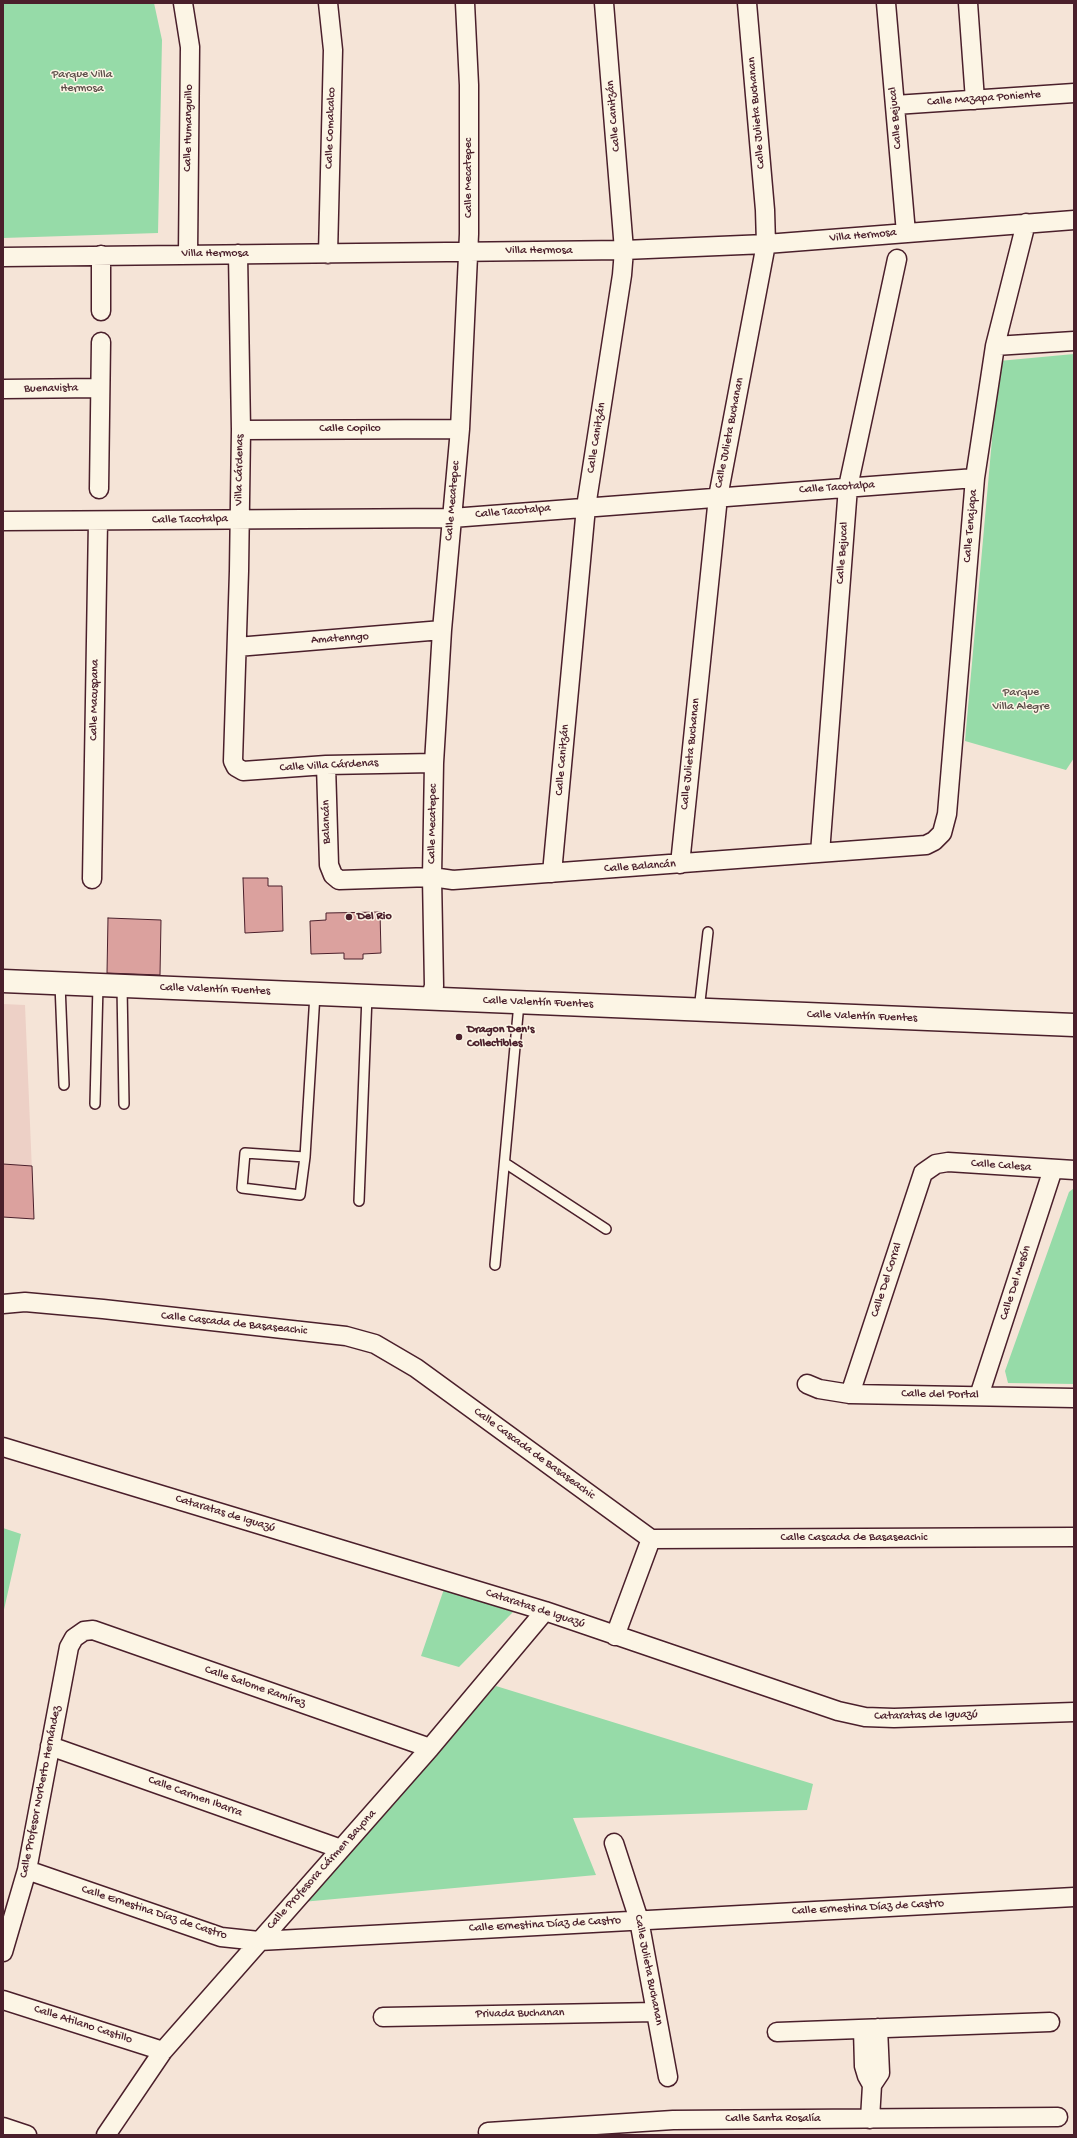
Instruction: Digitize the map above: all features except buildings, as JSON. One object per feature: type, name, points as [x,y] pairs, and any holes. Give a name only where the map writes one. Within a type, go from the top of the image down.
[{"type":"street","name":"Calle Humanguillo","points":[[183,3],[190,46],[188,254]]},
{"type":"street","name":"Calle Comalcalco","points":[[328,3],[333,50],[328,254]]},
{"type":"street","name":"Calle Mecatepec","points":[[430,999],[434,986],[432,877],[434,763],[442,630],[460,429],[468,251],[469,85],[464,3]]},
{"type":"street","name":"Calle Canitzán","points":[[552,873],[586,507],[622,275],[624,250],[604,3]]},
{"type":"street","name":"Calle Julieta Buchanan","points":[[680,864],[718,497],[766,244],[765,203],[747,3]]},
{"type":"street","name":"Calle Bejucal","points":[[886,3],[906,233]]},
{"type":"street","points":[[968,3],[975,100]]},
{"type":"street","name":"Calle Mazapa Poniente","points":[[895,105],[1074,93]]},
{"type":"street","name":"Villa Hermosa","points":[[3,257],[624,250],[766,244],[1074,220]]},
{"type":"street","name":"Calle Tenajapa","points":[[942,833],[947,814],[975,478],[995,346],[1026,223]]},
{"type":"street","name":"Villa Cárdenas","points":[[233,758],[237,646],[240,430],[238,254]]},
{"type":"street","points":[[101,255],[101,311]]},
{"type":"street","name":"Calle Bejucal","points":[[820,853],[848,487],[897,258]]},
{"type":"street","points":[[995,346],[1074,341]]},
{"type":"street","points":[[99,489],[101,342]]},
{"type":"street","name":"Buenavista","points":[[3,390],[100,388]]},
{"type":"street","name":"Calle Copilco","points":[[240,430],[460,429]]},
{"type":"street","name":"Calle Tacotalpa","points":[[3,521],[452,518],[975,478]]},
{"type":"street","name":"Calle Macuspana","points":[[92,879],[98,521]]},
{"type":"street","name":"Amatenngo","points":[[237,646],[442,630]]},
{"type":"street","name":"Calle Villa Cárdenas","points":[[233,758],[236,768],[243,771],[326,765],[434,763]]},
{"type":"street","name":"Balancán","points":[[326,765],[327,852],[329,865],[334,877]]},
{"type":"street","name":"Calle Balancán","points":[[334,877],[343,880],[432,877],[453,880],[680,864],[926,845],[934,841],[942,833]]},
{"type":"street","name":"Calle Valentín Fuentes","points":[[3,981],[1074,1025]]},
{"type":"street","name":"Calle Calesa","points":[[929,1168],[936,1164],[948,1162],[1074,1170]]},
{"type":"street","name":"Calle Del Corral","points":[[850,1394],[920,1179],[929,1168]]},
{"type":"street","name":"Calle Del Mesón","points":[[979,1396],[1054,1169]]},
{"type":"street","name":"Calle Cascada de Basaseachic","points":[[3,1304],[25,1302],[104,1309],[346,1336],[375,1344],[416,1368],[651,1539],[1074,1537]]},
{"type":"street","name":"Calle del Portal","points":[[807,1384],[820,1389],[850,1394],[1074,1398]]},
{"type":"street","name":"Cataratas de Iguazú","points":[[3,1447],[545,1611],[812,1704],[865,1717],[894,1718],[1074,1712]]},
{"type":"street","points":[[615,1636],[651,1539]]},
{"type":"street","name":"Calle Profesora Cármen Bayona","points":[[106,2135],[163,2051],[430,1748],[545,1611]]},
{"type":"street","name":"Calle Salome Ramírez","points":[[79,1633],[93,1630],[430,1748]]},
{"type":"street","name":"Calle Profesor Norberto Hernández","points":[[3,1952],[27,1870],[69,1647],[79,1633]]},
{"type":"street","name":"Calle Carmen Ibarra","points":[[50,1746],[341,1849]]},
{"type":"street","name":"Calle Julieta Buchanan","points":[[614,1843],[639,1920],[668,2077]]},
{"type":"street","name":"Calle Ernestina Díaz de Castro","points":[[27,1870],[221,1937],[259,1941],[1074,1897]]},
{"type":"street","name":"Calle Atilano Castillo","points":[[3,2000],[163,2051]]},
{"type":"street","name":"Privada Buchanan","points":[[383,2017],[656,2012]]},
{"type":"street","points":[[777,2032],[1050,2022]]},
{"type":"street","points":[[870,2029],[864,2066],[872,2085],[870,2119]]},
{"type":"street","name":"Calle Santa Rosalía","points":[[488,2132],[675,2127],[870,2119],[1058,2117]]},
{"type":"street","points":[[3,2127],[27,2135]]},
{"type":"lane","points":[[700,1010],[708,932]]},
{"type":"lane","points":[[60,984],[64,1085]]},
{"type":"lane","points":[[95,1104],[98,985]]},
{"type":"lane","points":[[122,986],[124,1104]]},
{"type":"lane","points":[[305,1157],[245,1153],[242,1188],[300,1195],[305,1157],[315,994]]},
{"type":"lane","points":[[359,1201],[367,996]]},
{"type":"lane","points":[[495,1265],[519,1003]]},
{"type":"lane","points":[[505,1163],[606,1229]]},
{"type":"shaded area","points":[[3,1004],[25,1005],[34,1219],[3,1217]]},
{"type":"green space","name":"Parque Villa Hermosa","points":[[3,3],[154,3],[162,40],[158,233],[3,238]]},
{"type":"green space","name":"Parque Villa Alegre","points":[[1074,354],[1074,758],[1066,770],[965,741],[999,361]]},
{"type":"green space","points":[[1074,1188],[1074,1384],[1008,1383],[1005,1371],[1069,1192]]},
{"type":"green space","points":[[3,1528],[21,1534],[3,1614]]},
{"type":"green space","points":[[444,1589],[513,1612],[459,1667],[421,1656]]},
{"type":"green space","points":[[496,1686],[813,1784],[807,1810],[573,1818],[596,1875],[302,1902]]},
{"type":"place","name":"Del Rio","points":[[349,917]]},
{"type":"place","name":"Dragon Den's Collectibles","points":[[459,1037]]}]
